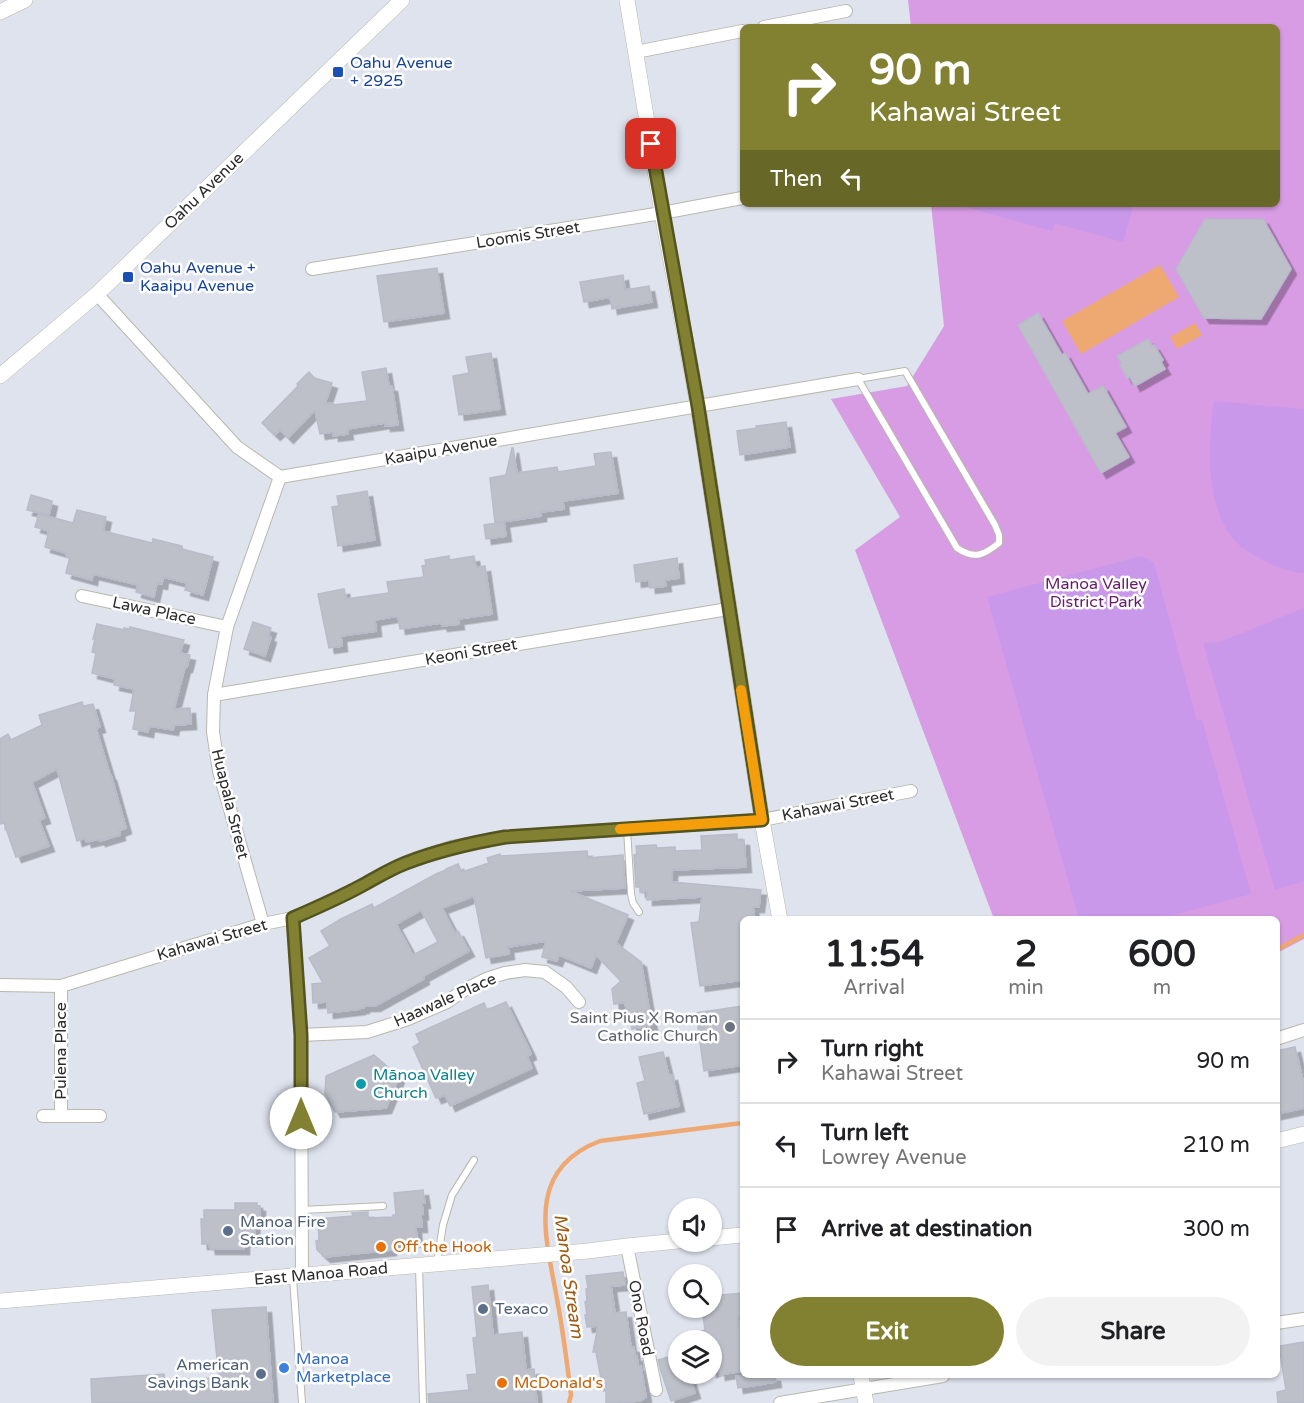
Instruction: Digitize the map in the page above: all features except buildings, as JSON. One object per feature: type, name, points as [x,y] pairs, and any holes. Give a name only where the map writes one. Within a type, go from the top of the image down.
[{"type":"street","points":[[0,12],[25,0]]},
{"type":"street","name":"Oahu Avenue","points":[[0,376],[97,294],[402,0]]},
{"type":"street","points":[[627,0],[662,213],[698,406],[728,609],[779,916]]},
{"type":"street","points":[[779,24],[846,11]]},
{"type":"street","points":[[636,52],[740,31]]},
{"type":"street","name":"Loomis Street","points":[[312,269],[740,198]]},
{"type":"street","points":[[97,294],[237,447],[280,477]]},
{"type":"street","name":"Kaaipu Avenue","points":[[280,477],[858,379]]},
{"type":"street","name":"Huapala Street","points":[[263,924],[219,771],[213,732],[214,695],[227,627],[280,477]]},
{"type":"street","name":"Lawa Place","points":[[82,596],[227,627]]},
{"type":"street","name":"Keoni Street","points":[[214,695],[728,609]]},
{"type":"street","name":"Kahawai Street","points":[[0,985],[61,986],[263,924],[293,918],[404,863],[452,848],[505,837],[762,820],[911,791]]},
{"type":"street","points":[[293,918],[301,1035],[301,1210],[297,1277]]},
{"type":"street","name":"Haawale Place","points":[[301,1035],[367,1032],[408,1019],[447,1002],[486,978],[525,970],[545,972],[566,987],[579,1002]]},
{"type":"street","name":"Pulena Place","points":[[61,986],[62,1116]]},
{"type":"street","points":[[1280,1038],[1304,1030]]},
{"type":"street","points":[[43,1116],[100,1116]]},
{"type":"street","points":[[1280,1140],[1304,1134]]},
{"type":"street","points":[[722,1237],[740,1235]]},
{"type":"street","name":"East Manoa Road","points":[[0,1301],[297,1277],[668,1242]]},
{"type":"street","name":"Ono Road","points":[[627,1246],[656,1390]]},
{"type":"street","points":[[1280,1322],[1304,1319]]},
{"type":"street","points":[[780,1403],[931,1378]]},
{"type":"lane","points":[[905,371],[995,525],[999,543],[984,554],[966,554],[957,548],[858,379],[905,371]]},
{"type":"lane","points":[[627,828],[631,894],[633,903],[639,912]]},
{"type":"lane","points":[[437,1264],[443,1225],[452,1195],[474,1160]]},
{"type":"lane","points":[[301,1210],[383,1206]]},
{"type":"lane","points":[[419,1266],[423,1403]]},
{"type":"lane","points":[[297,1277],[302,1403]]},
{"type":"green space","name":"Manoa Valley District Park","points":[[908,0],[1304,0],[1304,939],[1280,951],[1280,916],[993,916],[855,550],[900,517],[831,399],[907,386],[944,326],[931,207],[1280,207],[1280,24],[911,24]]},
{"type":"green space","points":[[966,207],[1133,207],[1123,242],[1055,223],[1052,231]]},
{"type":"green space","points":[[1214,401],[1304,409],[1304,573],[1282,568],[1261,559],[1237,543],[1226,529],[1214,495],[1211,476],[1210,437]]},
{"type":"green space","points":[[1142,556],[1154,563],[1197,721],[1202,720],[1251,894],[1170,916],[1078,916],[987,597]]},
{"type":"green space","points":[[1304,608],[1304,881],[1275,890],[1203,643],[1220,642]]},
{"type":"shaded area","points":[[1160,265],[1179,297],[1081,354],[1062,321]]},
{"type":"shaded area","points":[[1195,323],[1202,335],[1177,349],[1170,337]]},
{"type":"waterway","name":"Manoa Stream","points":[[1280,948],[1304,935]]},
{"type":"waterway","name":"Manoa Stream","points":[[569,1403],[571,1395],[546,1229],[546,1208],[550,1187],[560,1169],[576,1154],[600,1141],[740,1123]]},
{"type":"slow traffic","points":[[620,829],[762,820],[741,690]]},
{"type":"place","name":"Oahu Avenue + 2925","points":[[338,72]]},
{"type":"place","name":"Oahu Avenue + Kaaipu Avenue","points":[[128,277]]},
{"type":"place","name":"Saint Pius X Roman Catholic Church","points":[[730,1027]]},
{"type":"place","name":"Mānoa Valley Church","points":[[361,1084]]},
{"type":"place","name":"Manoa Fire Station","points":[[228,1231]]},
{"type":"place","name":"Off the Hook","points":[[381,1247]]},
{"type":"place","name":"Texaco","points":[[483,1309]]},
{"type":"place","name":"Manoa Marketplace","points":[[284,1368]]},
{"type":"place","name":"American Savings Bank","points":[[261,1374]]},
{"type":"place","name":"McDonald's","points":[[502,1383]]},
{"type":"route","points":[[301,1118],[301,1035],[293,918],[404,863],[475,842],[505,837],[762,820],[698,406],[651,144]]}]
